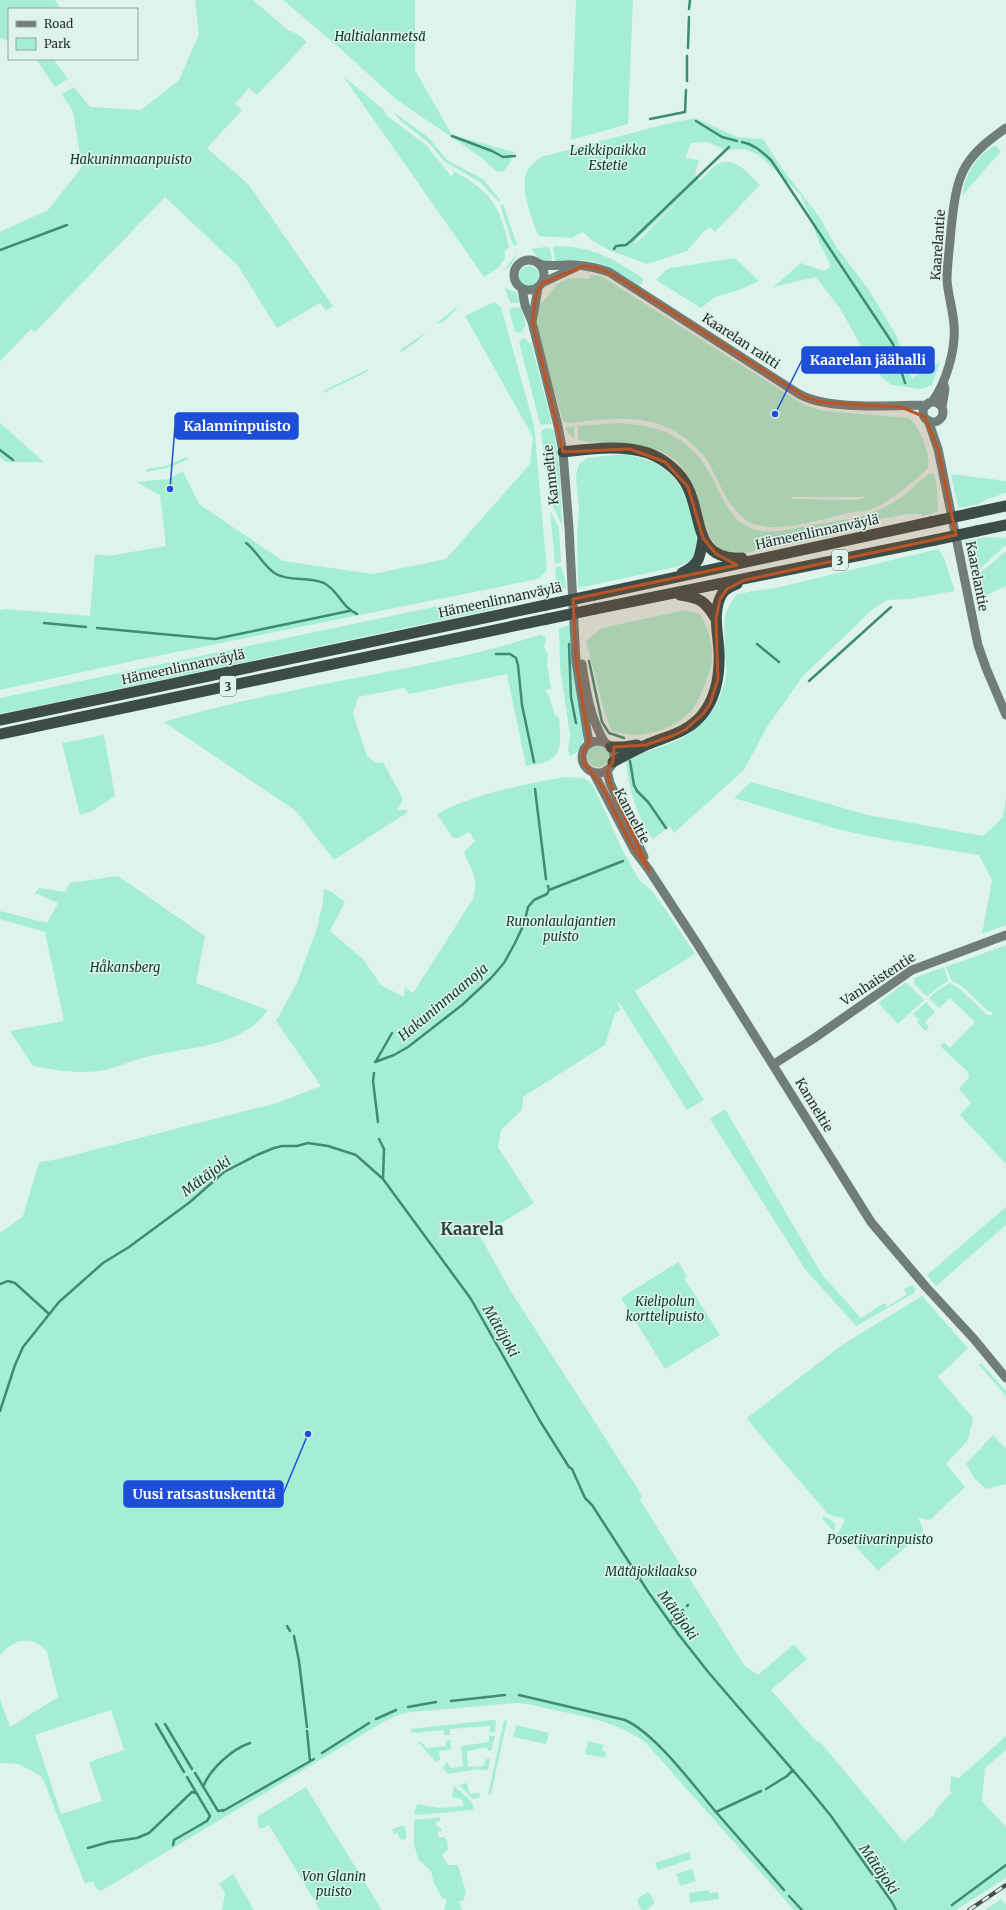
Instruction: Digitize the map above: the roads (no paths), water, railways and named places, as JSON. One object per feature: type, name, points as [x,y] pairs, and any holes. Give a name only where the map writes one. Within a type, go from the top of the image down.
[{"type":"highway","points":[[563,452],[603,448],[630,449],[649,454],[661,460],[677,472],[688,487],[703,538],[710,549],[724,558],[730,559],[767,557]]},
{"type":"highway","name":"Hämeenlinnanväylä","points":[[0,720],[670,580],[767,557],[1006,506]]},
{"type":"highway","name":"3","points":[[0,734],[672,593],[745,580],[1006,525]]},
{"type":"highway","points":[[670,580],[694,567],[699,560],[703,538]]},
{"type":"highway","points":[[610,766],[646,745],[685,730],[695,723],[710,704],[715,692],[719,666],[716,619],[723,594],[727,589],[745,580]]},
{"type":"highway","points":[[672,593],[696,597],[704,602],[716,619]]},
{"type":"highway","points":[[608,745],[646,745]]},
{"type":"main road","name":"Kaarelantie","points":[[929,404],[943,382],[953,345],[954,335],[947,281],[955,192],[960,176],[974,154],[1006,128]]},
{"type":"main road","points":[[527,260],[535,261],[539,264],[544,273],[540,285],[532,290],[522,289],[516,284],[514,278],[514,272],[517,266],[527,260]]},
{"type":"main road","name":"Kaarelan raitti","points":[[539,264],[546,266],[566,265],[590,267],[609,272],[805,397],[822,402],[901,407],[929,404]]},
{"type":"main road","name":"Kaarelan raitti","points":[[540,285],[576,267]]},
{"type":"main road","name":"Kanneltie","points":[[532,322],[540,285]]},
{"type":"main road","name":"Kanneltie","points":[[522,289],[525,305],[532,322],[563,452],[576,662],[589,743]]},
{"type":"main road","name":"Kaarelantie","points":[[942,407],[945,389],[943,382]]},
{"type":"main road","points":[[937,403],[942,407],[943,414],[938,420],[933,422],[926,419],[924,410],[929,404],[937,403]]},
{"type":"main road","name":"Kaarelan raitti","points":[[901,407],[926,419]]},
{"type":"main road","name":"Kaarelantie","points":[[926,419],[935,438]]},
{"type":"main road","name":"Kaarelantie","points":[[938,420],[935,438],[978,645],[1006,715]]},
{"type":"main road","name":"Kanneltie","points":[[575,629],[592,713],[598,731],[608,745]]},
{"type":"main road","points":[[597,741],[608,745],[614,754],[610,766],[600,773],[593,772],[587,768],[582,758],[583,751],[589,743],[597,741]]},
{"type":"main road","name":"Kanneltie","points":[[610,766],[610,783],[650,870]]},
{"type":"main road","name":"Kanneltie","points":[[593,772],[630,843],[650,870],[774,1064],[871,1222],[926,1287],[974,1339],[1006,1378]]},
{"type":"main road","name":"Vanhaistentie","points":[[774,1064],[813,1039],[912,970],[1006,935]]},
{"type":"waterway","points":[[689,9],[690,0]]},
{"type":"waterway","points":[[688,48],[689,17]]},
{"type":"waterway","points":[[687,56],[687,81]]},
{"type":"waterway","points":[[650,119],[685,112],[686,90]]},
{"type":"waterway","points":[[696,121],[722,137],[737,141]]},
{"type":"waterway","points":[[452,136],[492,151],[503,157],[515,156]]},
{"type":"waterway","points":[[742,142],[754,146],[771,160],[893,344],[905,383]]},
{"type":"waterway","points":[[614,249],[616,246],[626,245],[631,241],[729,147]]},
{"type":"waterway","points":[[0,250],[67,225]]},
{"type":"waterway","name":"Hakuninmaanoja","points":[[0,450],[13,460]]},
{"type":"waterway","name":"Hakuninmaanoja","points":[[246,543],[276,574],[287,578],[312,580],[324,583],[333,590],[347,607],[357,614]]},
{"type":"waterway","points":[[809,681],[891,607]]},
{"type":"waterway","points":[[97,628],[215,639],[349,611]]},
{"type":"waterway","points":[[44,623],[86,627]]},
{"type":"waterway","points":[[569,644],[571,697],[576,723]]},
{"type":"waterway","points":[[757,644],[779,662]]},
{"type":"waterway","name":"Hakuninmaanoja","points":[[496,654],[510,654],[516,658],[522,705],[534,762]]},
{"type":"waterway","points":[[589,661],[602,722],[609,733],[624,738]]},
{"type":"waterway","points":[[630,761],[634,785],[637,791],[648,802],[666,828]]},
{"type":"waterway","name":"Hakuninmaanoja","points":[[535,789],[546,879]]},
{"type":"waterway","points":[[549,890],[623,861]]},
{"type":"waterway","name":"Hakuninmaanoja","points":[[375,1062],[394,1055],[408,1047],[462,1005],[491,978],[504,963],[515,943],[524,924],[528,907],[534,900],[547,894],[549,890],[548,886]]},
{"type":"waterway","points":[[376,1061],[392,1033]]},
{"type":"waterway","name":"Hakuninmaanoja","points":[[374,1073],[373,1081],[378,1122]]},
{"type":"waterway","name":"Hakuninmaanoja","points":[[379,1139],[384,1149],[383,1179]]},
{"type":"waterway","name":"Mätäjoki","points":[[0,1411],[15,1365],[23,1347],[59,1302],[103,1263],[129,1247],[190,1202],[224,1172],[257,1155],[282,1146],[297,1146],[308,1143],[328,1146],[356,1155],[383,1179],[471,1299],[540,1421],[569,1467],[572,1469],[585,1498],[592,1505],[649,1593],[679,1635],[709,1673],[831,1816],[892,1902],[896,1910]]},
{"type":"waterway","points":[[0,1284],[8,1281],[15,1283],[48,1313]]},
{"type":"waterway","points":[[670,1623],[683,1610]]},
{"type":"waterway","points":[[287,1626],[290,1631]]},
{"type":"waterway","points":[[294,1636],[299,1661],[307,1727]]},
{"type":"waterway","points":[[451,1701],[505,1695]]},
{"type":"waterway","points":[[519,1695],[625,1720],[637,1727],[649,1736],[674,1761],[716,1812],[761,1791]]},
{"type":"waterway","points":[[408,1707],[436,1702]]},
{"type":"waterway","points":[[376,1719],[396,1710]]},
{"type":"waterway","points":[[322,1753],[369,1723]]},
{"type":"waterway","points":[[156,1724],[184,1772]]},
{"type":"waterway","points":[[165,1724],[192,1769]]},
{"type":"waterway","points":[[307,1731],[310,1761]]},
{"type":"waterway","points":[[203,1787],[206,1780],[222,1760],[236,1750],[250,1743]]},
{"type":"waterway","points":[[223,1811],[314,1759]]},
{"type":"waterway","points":[[766,1789],[787,1776],[793,1770]]},
{"type":"waterway","points":[[195,1773],[218,1811],[223,1810]]},
{"type":"waterway","points":[[173,1845],[174,1840],[207,1821],[210,1816],[187,1777]]},
{"type":"waterway","points":[[88,1848],[109,1842],[137,1838],[149,1833],[192,1792],[196,1793]]},
{"type":"waterway","points":[[716,1812],[784,1890]]},
{"type":"waterway","points":[[952,1905],[1006,1865]]},
{"type":"waterway","points":[[789,1896],[802,1910]]},
{"type":"railway","points":[[969,1910],[1006,1885]]},
{"type":"place","name":"Kaarelan jäähalli","points":[[775,414]]},
{"type":"place","name":"Kalanninpuisto","points":[[170,489]]},
{"type":"place","name":"Uusi ratsastuskenttä","points":[[308,1434]]},
{"type":"district","name":"Kaarela","points":[[472,1229]]},
{"type":"park label","name":"Haltialanmetsä","points":[[380,36]]},
{"type":"park label","name":"Leikkipaikka Estetie","points":[[608,158]]},
{"type":"park label","name":"Hakuninmaanpuisto","points":[[131,159]]},
{"type":"park label","name":"Runonlaulajantien puisto","points":[[561,928]]},
{"type":"park label","name":"Håkansberg","points":[[125,967]]},
{"type":"park label","name":"Kielipolun korttelipuisto","points":[[665,1308]]},
{"type":"park label","name":"Posetiivarinpuisto","points":[[880,1539]]},
{"type":"park label","name":"Mätäjokilaakso","points":[[651,1571]]},
{"type":"park label","name":"Von Glanin puisto","points":[[334,1884]]}]
